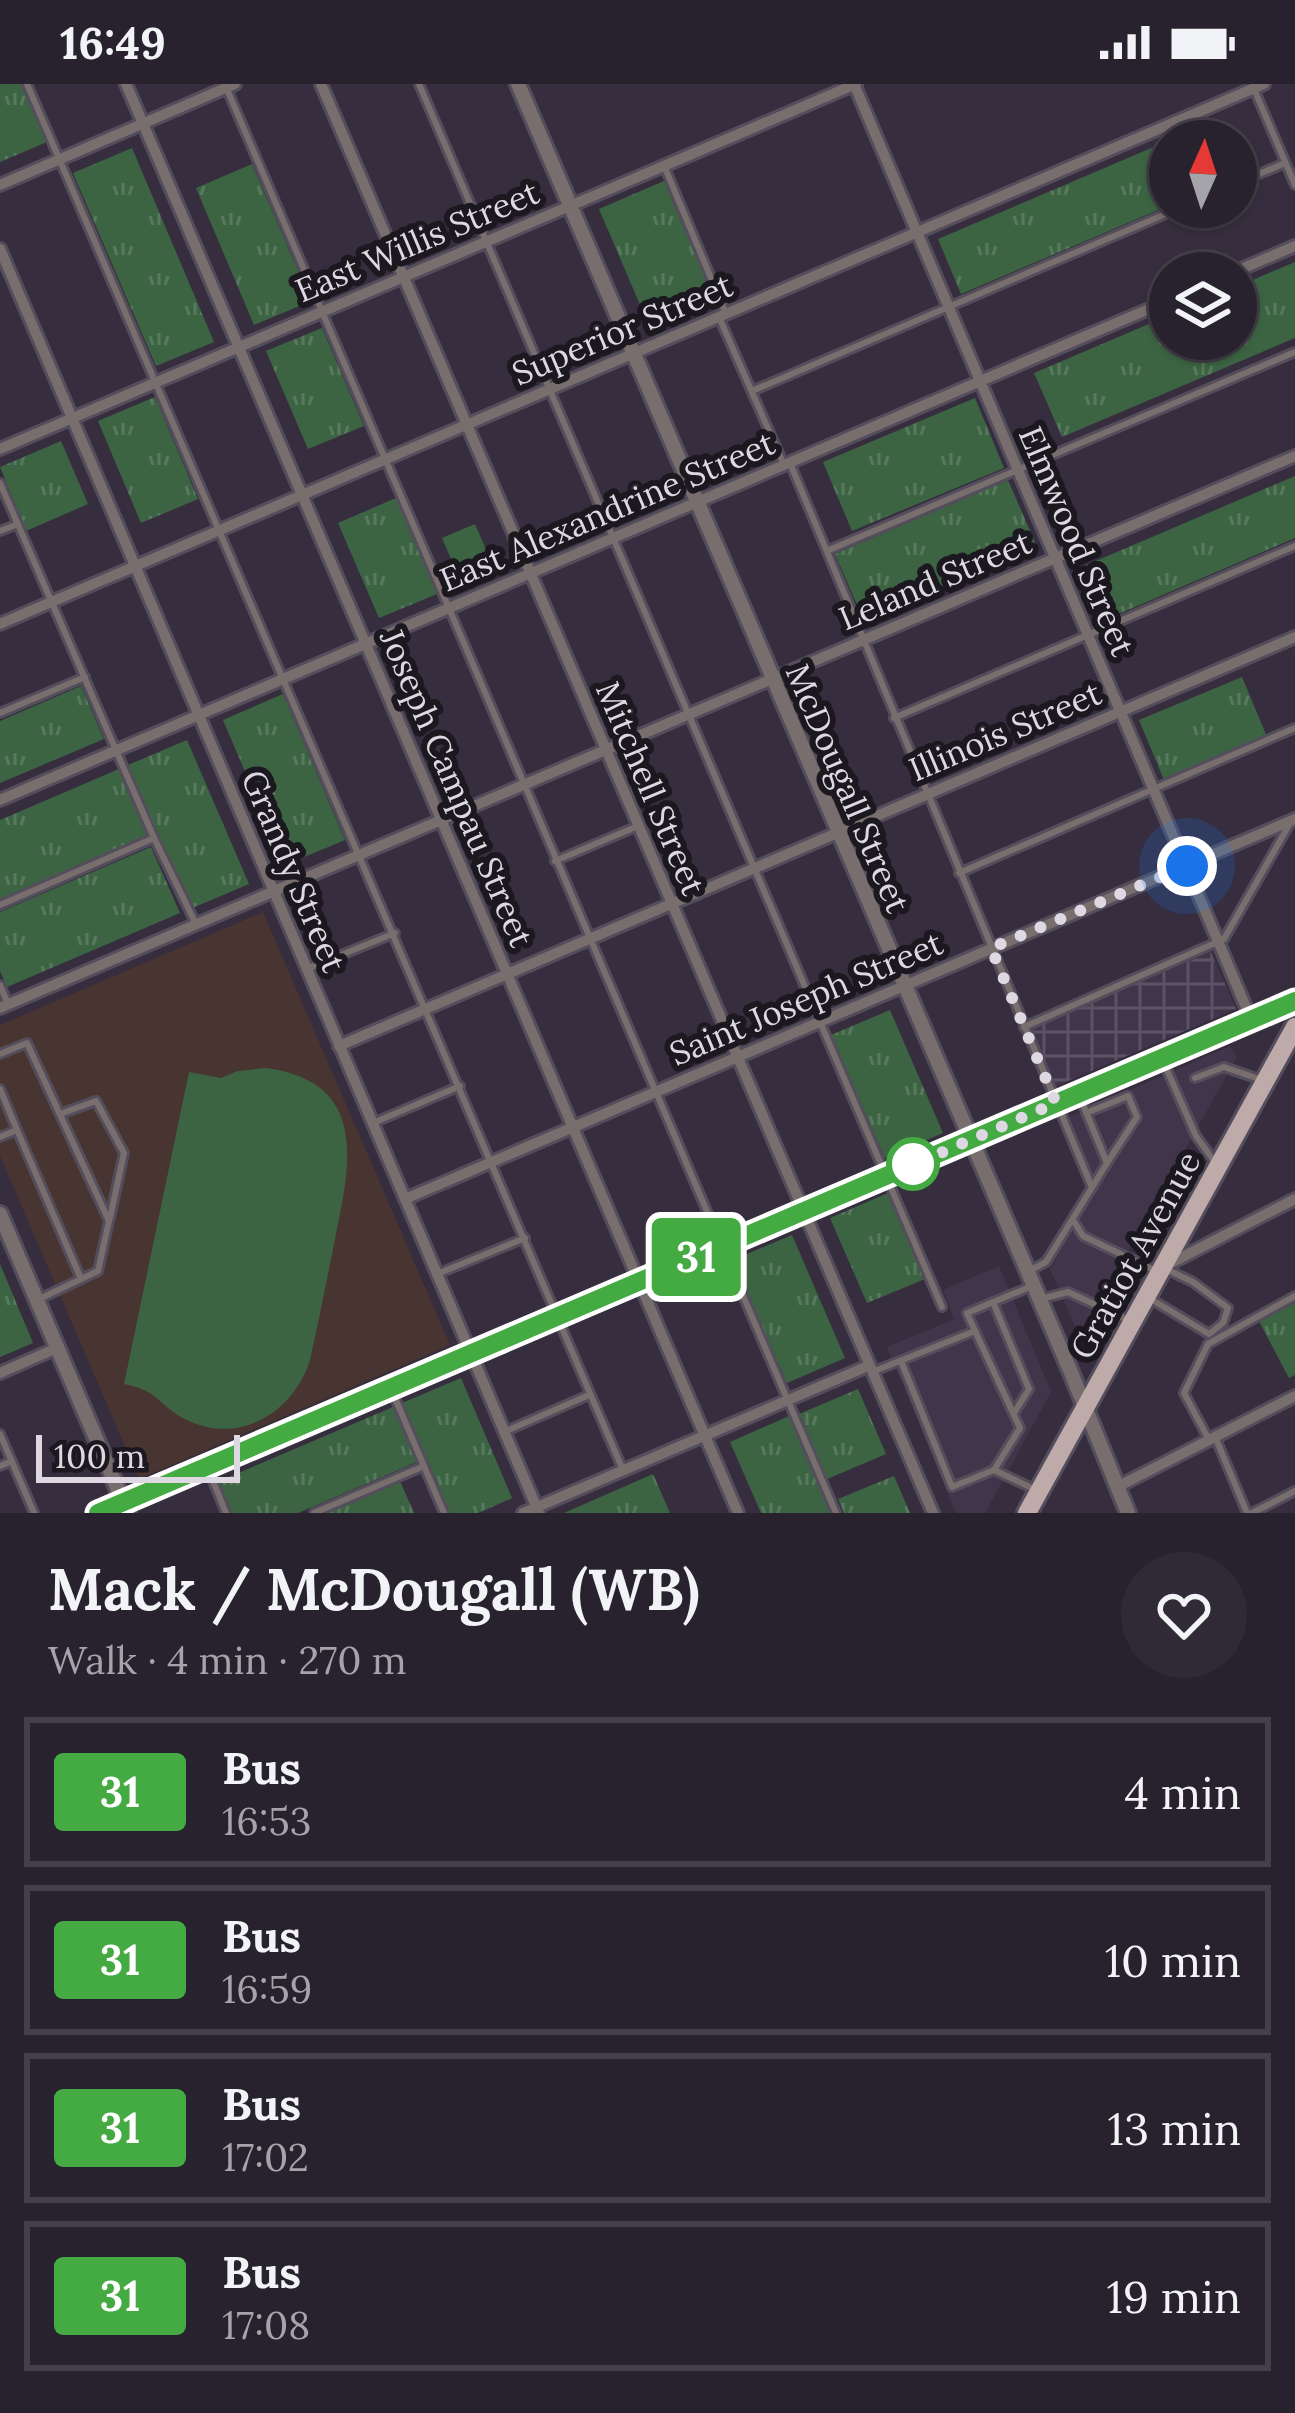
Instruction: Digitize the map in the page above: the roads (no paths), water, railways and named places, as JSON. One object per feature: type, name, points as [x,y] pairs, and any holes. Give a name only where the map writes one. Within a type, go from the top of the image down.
[{"type":"main road","points":[[98,1513],[126,1508],[207,1466],[1295,1001]]},
{"type":"main road","name":"Gratiot Avenue","points":[[1027,1513],[1295,1027]]},
{"type":"street","name":"Joseph Campau Street","points":[[126,84],[737,1513]]},
{"type":"street","name":"Mitchell Street","points":[[321,84],[933,1513]]},
{"type":"street","name":"McDougall Street","points":[[518,84],[1128,1513]]},
{"type":"street","name":"East Willis Street","points":[[0,449],[854,84]]},
{"type":"street","name":"Elmwood Street","points":[[854,84],[1251,1019]]},
{"type":"street","points":[[0,185],[229,85]]},
{"type":"street","name":"Superior Street","points":[[0,625],[1257,86]]},
{"type":"street","points":[[1257,262],[1295,246]]},
{"type":"street","name":"Grandy Street","points":[[0,249],[538,1510]]},
{"type":"street","name":"East Alexandrine Street","points":[[0,800],[1149,309]]},
{"type":"street","name":"Leland Street","points":[[4,1006],[1295,456]]},
{"type":"street","name":"Illinois Street","points":[[339,1046],[1295,637]]},
{"type":"street","name":"Saint Joseph Street","points":[[405,1199],[1293,820]]},
{"type":"street","points":[[1161,1270],[1295,1199]]},
{"type":"street","points":[[0,1214],[126,1508]]},
{"type":"street","points":[[0,1373],[58,1348]]},
{"type":"street","points":[[523,1513],[869,1369]]},
{"type":"street","points":[[1117,1487],[1295,1396]]},
{"type":"lane","points":[[27,84],[623,1470]]},
{"type":"lane","points":[[419,84],[942,1306]]},
{"type":"lane","points":[[229,85],[522,785],[836,1513]]},
{"type":"lane","points":[[1257,86],[1295,185]]},
{"type":"lane","points":[[1257,175],[1286,163]]},
{"type":"lane","points":[[664,165],[752,391],[827,550],[1091,1186]]},
{"type":"lane","points":[[752,391],[1149,221]]},
{"type":"lane","points":[[827,550],[1295,352]]},
{"type":"lane","points":[[0,483],[196,924]]},
{"type":"lane","points":[[0,531],[18,524]]},
{"type":"lane","points":[[894,718],[1295,546]]},
{"type":"lane","points":[[0,713],[86,677]]},
{"type":"lane","points":[[959,873],[1295,728]]},
{"type":"lane","points":[[1024,1027],[1229,935],[1293,820]]},
{"type":"lane","points":[[555,861],[638,826]]},
{"type":"lane","points":[[0,905],[154,838]]},
{"type":"lane","points":[[307,969],[395,933]]},
{"type":"lane","points":[[0,985],[4,1006]]},
{"type":"lane","points":[[0,1054],[28,1043],[109,1221]]},
{"type":"lane","points":[[1161,1058],[1196,1136],[1218,1166]]},
{"type":"lane","points":[[1195,1078],[1224,1067],[1265,1082]]},
{"type":"lane","points":[[373,1123],[460,1086]]},
{"type":"lane","points":[[0,1089],[81,1280]]},
{"type":"lane","points":[[1078,1094],[1107,1163]]},
{"type":"lane","points":[[1032,1286],[1136,1117],[1128,1096],[1086,1113]]},
{"type":"lane","points":[[37,1300],[98,1271],[124,1154],[96,1101],[59,1114]]},
{"type":"lane","points":[[0,1137],[17,1130]]},
{"type":"lane","points":[[1072,1216],[1083,1236],[1193,1282],[1228,1308],[1223,1323],[1209,1334],[1146,1296]]},
{"type":"lane","points":[[437,1274],[525,1238]]},
{"type":"lane","points":[[901,1361],[952,1486],[994,1470],[1020,1428],[968,1313],[1032,1286],[1068,1292],[1132,1322]]},
{"type":"lane","points":[[1295,1297],[1208,1344],[1184,1394],[1250,1513],[1295,1492]]},
{"type":"lane","points":[[993,1302],[1030,1389],[1013,1413]]},
{"type":"lane","points":[[869,1369],[976,1331]]},
{"type":"lane","points":[[391,1388],[444,1513]]},
{"type":"lane","points":[[504,1432],[590,1394]]},
{"type":"lane","points":[[0,1434],[34,1513]]},
{"type":"lane","points":[[0,1466],[12,1461]]},
{"type":"lane","points":[[207,1466],[226,1513]]},
{"type":"lane","points":[[314,1513],[424,1466]]},
{"type":"lane","points":[[994,1470],[1039,1490]]}]
